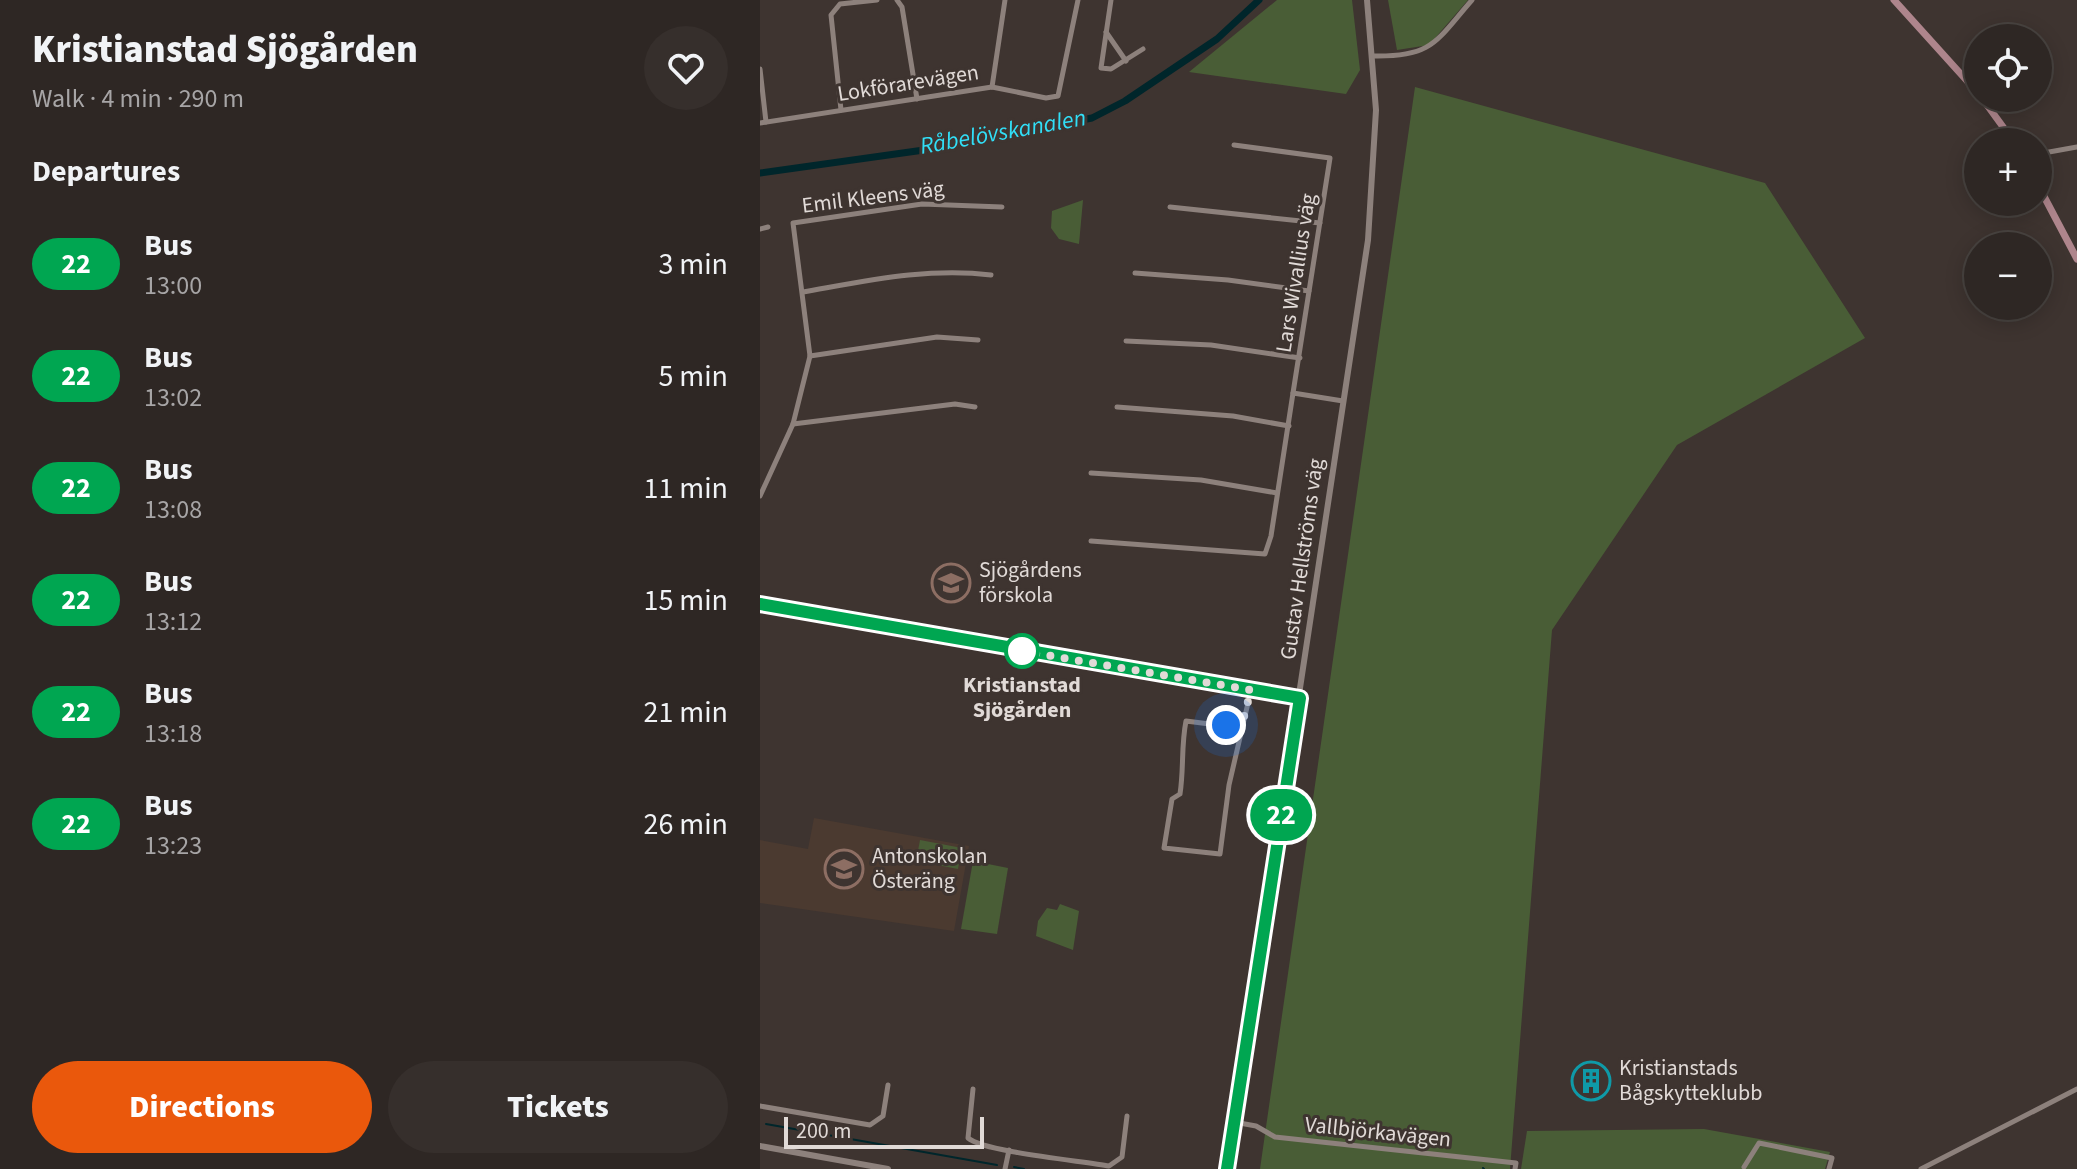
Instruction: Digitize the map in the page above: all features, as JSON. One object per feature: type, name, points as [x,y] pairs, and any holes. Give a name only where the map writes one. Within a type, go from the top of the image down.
[{"type":"main road","points":[[1894,0],[1964,78]]},
{"type":"main road","points":[[2052,212],[2077,259]]},
{"type":"street","points":[[841,110],[831,15],[840,4],[877,0]]},
{"type":"street","points":[[897,0],[902,7],[917,99]]},
{"type":"street","points":[[992,87],[1005,0]]},
{"type":"street","name":"Lokförarevägen","points":[[763,123],[992,87],[1046,98],[1058,96],[1078,0]]},
{"type":"street","points":[[1111,0],[1101,68],[1111,69],[1143,49]]},
{"type":"street","name":"Gustav Hellströms väg","points":[[1227,1169],[1372,207],[1376,138],[1374,56],[1367,0]]},
{"type":"street","points":[[1374,56],[1421,53],[1431,47],[1472,0]]},
{"type":"street","points":[[1105,31],[1126,61]]},
{"type":"street","points":[[760,69],[763,123]]},
{"type":"street","name":"Lars Wivallius väg","points":[[1091,541],[1191,547],[1260,556],[1267,551],[1330,158],[1234,145]]},
{"type":"street","points":[[2052,151],[2077,147]]},
{"type":"street","name":"Emil Kleens väg","points":[[760,496],[793,424],[810,356],[793,223],[922,204],[1002,207]]},
{"type":"street","points":[[1170,207],[1320,223]]},
{"type":"street","points":[[760,229],[768,227]]},
{"type":"street","points":[[803,292],[912,274],[957,270],[991,275]]},
{"type":"street","points":[[1135,273],[1228,280],[1309,291]]},
{"type":"street","points":[[810,356],[937,337],[978,340]]},
{"type":"street","points":[[1126,341],[1211,345],[1300,358]]},
{"type":"street","points":[[1293,393],[1343,401]]},
{"type":"street","points":[[793,424],[955,404],[975,407]]},
{"type":"street","points":[[1117,407],[1233,416],[1289,426]]},
{"type":"street","points":[[1091,473],[1201,480],[1277,493]]},
{"type":"street","points":[[760,604],[944,636]]},
{"type":"street","points":[[1057,658],[1300,698]]},
{"type":"street","points":[[1241,728],[1186,721],[1180,752],[1185,761],[1180,794],[1172,799],[1164,848],[1220,854],[1241,728],[1251,690]]},
{"type":"street","points":[[760,1106],[870,1125],[883,1116],[888,1085]]},
{"type":"street","points":[[973,1089],[968,1138],[976,1144],[1009,1150],[1109,1166],[1122,1157],[1127,1116]]},
{"type":"street","points":[[1921,1169],[2077,1089]]},
{"type":"street","name":"Vallbjörkavägen","points":[[1234,1122],[1256,1126],[1275,1137],[1516,1163],[1515,1169]]},
{"type":"street","points":[[1744,1167],[1759,1143],[1832,1158],[1829,1169]]},
{"type":"street","points":[[760,1146],[888,1169]]},
{"type":"street","points":[[1005,1169],[1009,1150]]},
{"type":"shaded area","points":[[814,818],[969,846],[954,931],[760,903],[760,840],[808,849]]},
{"type":"green space","points":[[1277,0],[1352,0],[1360,70],[1346,94],[1189,72]]},
{"type":"green space","points":[[1388,0],[1468,0],[1429,45],[1397,50]]},
{"type":"green space","points":[[1415,87],[1765,183],[1865,338],[1677,445],[1552,630],[1510,1169],[1260,1169]]},
{"type":"green space","points":[[1083,200],[1079,244],[1059,239],[1051,228],[1052,211]]},
{"type":"green space","points":[[920,840],[962,848],[958,869],[916,861]]},
{"type":"green space","points":[[973,861],[1008,868],[997,934],[961,929]]},
{"type":"green space","points":[[1060,904],[1079,911],[1073,950],[1036,936],[1038,921],[1047,908],[1057,910]]},
{"type":"green space","points":[[1704,1129],[1830,1152],[1825,1169],[1521,1169],[1527,1131]]},
{"type":"waterway","name":"Råbelövskanalen","points":[[760,173],[931,149],[1092,118],[1125,101],[1217,39],[1259,0]]},
{"type":"waterway","points":[[766,1124],[997,1165]]},
{"type":"waterway","points":[[1014,1167],[1024,1169]]},
{"type":"bus line","name":"22","points":[[760,604],[1300,698],[1227,1169]]},
{"type":"place","name":"Sjögårdens förskola","points":[[951,583]]},
{"type":"place","name":"Kristianstad Sjögården","points":[[1022,651]]},
{"type":"place","name":"Antonskolan Österäng","points":[[844,869]]},
{"type":"place","name":"Kristianstads Bågskytteklubb","points":[[1591,1081]]},
{"type":"route","points":[[1022,651],[1251,690],[1241,728],[1226,725]]}]
